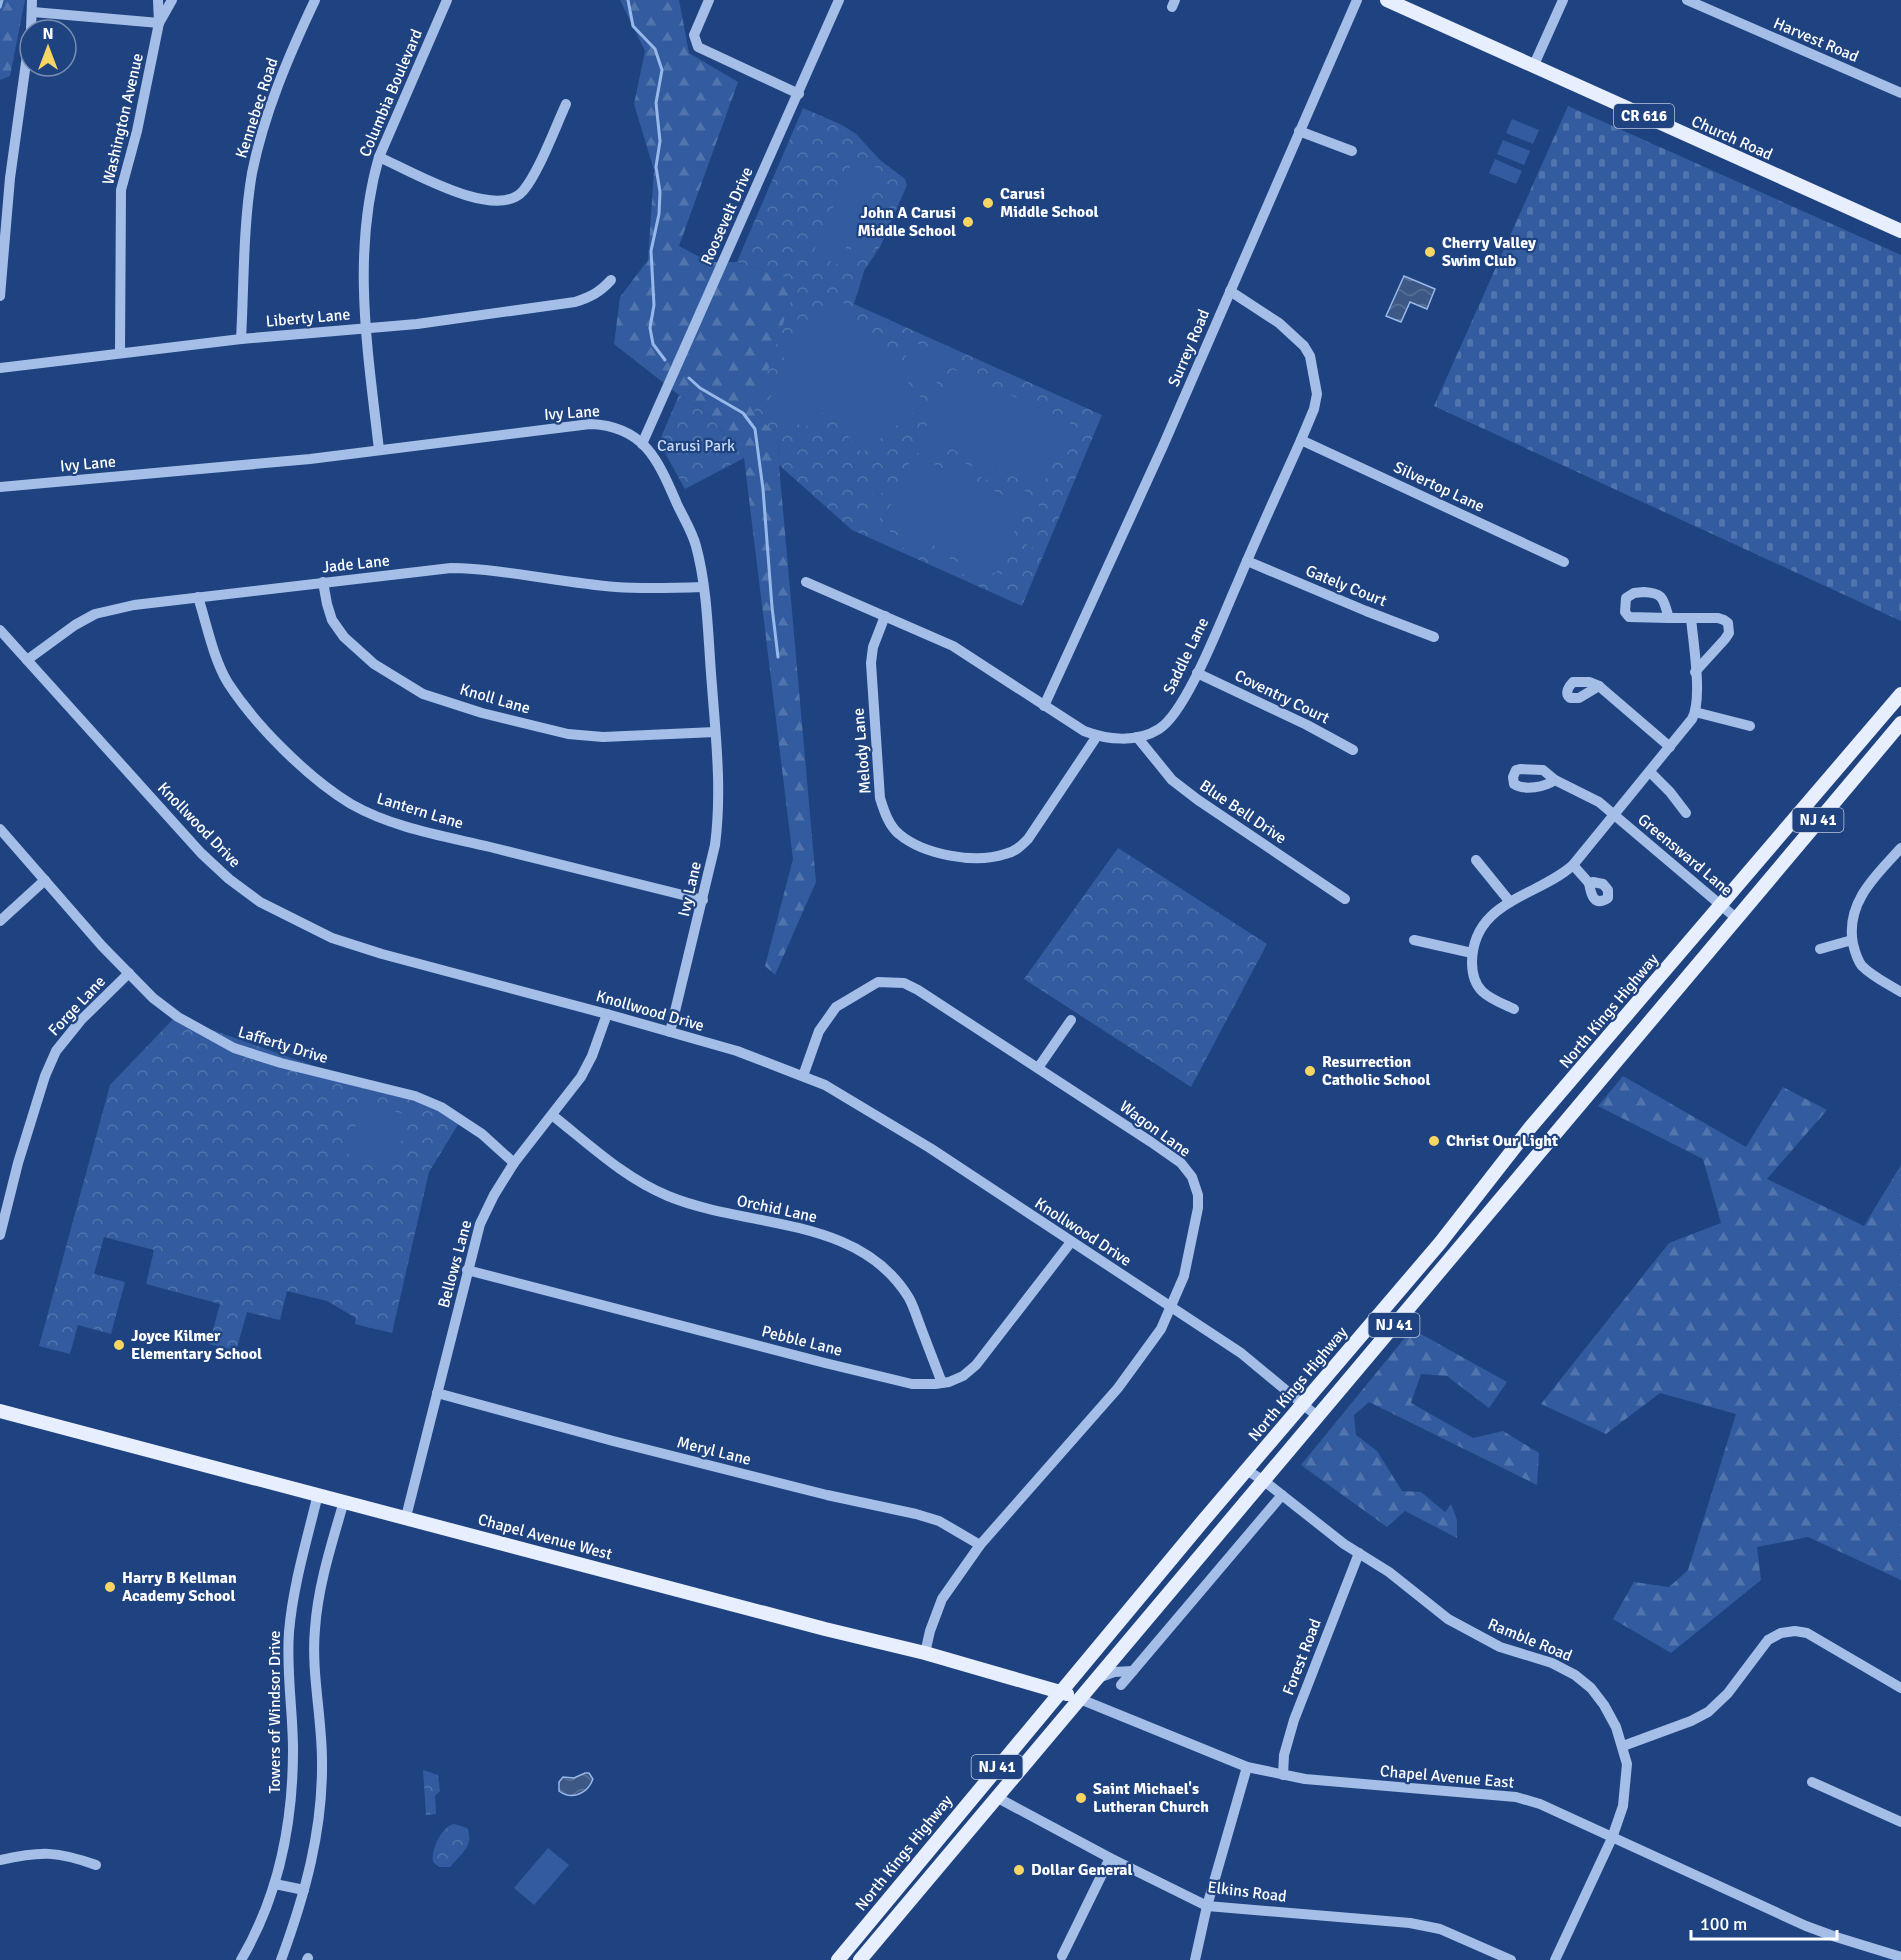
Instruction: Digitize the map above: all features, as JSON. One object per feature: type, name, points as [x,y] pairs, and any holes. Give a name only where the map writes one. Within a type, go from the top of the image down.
[{"type":"main road","name":"Church Road","points":[[1387,0],[1901,231]]},
{"type":"main road","name":"North Kings Highway","points":[[838,1960],[1246,1470],[1440,1244],[1529,1129],[1901,694]]},
{"type":"main road","name":"North Kings Highway","points":[[860,1960],[1901,723]]},
{"type":"main road","name":"Chapel Avenue West","points":[[0,1411],[814,1626],[926,1653],[1080,1699]]},
{"type":"street","points":[[32,0],[32,18]]},
{"type":"street","name":"Washington Avenue","points":[[120,352],[121,190],[137,131],[159,23],[158,0]]},
{"type":"street","points":[[33,12],[159,23],[172,0]]},
{"type":"street","name":"Kennebec Road","points":[[242,339],[248,198],[253,172],[272,100],[315,0]]},
{"type":"street","name":"Columbia Boulevard","points":[[379,450],[366,328],[363,255],[365,220],[378,157],[447,0]]},
{"type":"street","points":[[709,0],[694,35],[698,48],[799,94]]},
{"type":"street","name":"Roosevelt Drive","points":[[642,444],[839,0]]},
{"type":"street","name":"Surrey Road","points":[[1044,706],[1163,446],[1357,0]]},
{"type":"street","points":[[1533,67],[1563,0]]},
{"type":"street","name":"Harvest Road","points":[[1687,0],[1901,93]]},
{"type":"street","points":[[0,296],[10,178],[24,78]]},
{"type":"street","points":[[378,157],[468,197],[488,201],[515,198],[530,181],[566,104]]},
{"type":"street","points":[[1299,131],[1352,151]]},
{"type":"street","name":"Liberty Lane","points":[[0,368],[242,339],[417,324],[575,302],[592,297],[603,290],[611,280]]},
{"type":"street","name":"Saddle Lane","points":[[806,582],[953,646],[1044,706],[1096,736],[1137,737],[1160,728],[1175,712],[1197,673],[1301,440],[1314,409],[1317,394],[1310,356],[1304,346],[1279,323],[1230,291]]},
{"type":"street","name":"Ivy Lane","points":[[0,487],[310,459],[590,424],[620,429],[642,444],[664,475],[696,544],[704,586],[719,773],[716,845],[670,1032]]},
{"type":"street","name":"Silvertop Lane","points":[[1301,440],[1564,562]]},
{"type":"street","name":"Gately Court","points":[[1247,561],[1434,637]]},
{"type":"street","name":"Jade Lane","points":[[27,660],[75,625],[95,614],[134,605],[451,568],[482,568],[614,587],[658,589],[704,586]]},
{"type":"street","name":"Knoll Lane","points":[[323,582],[332,620],[344,637],[374,664],[423,694],[482,713],[568,734],[603,737],[716,732]]},
{"type":"street","name":"Lantern Lane","points":[[198,597],[219,664],[228,682],[244,704],[276,741],[327,788],[352,804],[381,818],[442,835],[703,900]]},
{"type":"street","name":"Melody Lane","points":[[885,616],[873,647],[870,663],[880,798],[893,827],[899,834],[914,843],[940,853],[965,857],[994,857],[1014,851],[1028,839],[1096,736]]},
{"type":"street","points":[[1669,618],[1724,620],[1730,628],[1725,639],[1695,672]]},
{"type":"street","points":[[1691,618],[1695,712],[1750,726]]},
{"type":"street","name":"Knollwood Drive","points":[[0,630],[201,853],[229,879],[260,902],[332,938],[382,954],[737,1051],[825,1085],[930,1148],[1241,1353],[1317,1416]]},
{"type":"street","name":"Coventry Court","points":[[1197,673],[1307,725],[1353,750]]},
{"type":"street","points":[[1599,686],[1670,747]]},
{"type":"street","name":"Greensward Lane","points":[[1472,953],[1484,925],[1499,909],[1560,876],[1572,865],[1650,772],[1695,712]]},
{"type":"street","name":"Blue Bell Drive","points":[[1137,737],[1180,787],[1345,899]]},
{"type":"street","name":"Greensward Lane","points":[[1650,772],[1670,792],[1686,813]]},
{"type":"street","name":"Greensward Lane","points":[[1555,780],[1599,802],[1736,918]]},
{"type":"street","name":"Lafferty Drive","points":[[0,829],[102,946],[153,998],[178,1017],[234,1048],[281,1063],[415,1096],[441,1107],[482,1134],[514,1163]]},
{"type":"street","points":[[1901,848],[1861,895],[1854,911],[1852,940],[1861,964],[1876,977],[1901,992]]},
{"type":"street","points":[[1476,860],[1510,902]]},
{"type":"street","points":[[1572,865],[1589,883]]},
{"type":"street","points":[[0,921],[45,880]]},
{"type":"street","points":[[1414,940],[1472,953],[1472,969],[1477,986],[1486,996],[1514,1009]]},
{"type":"street","points":[[1820,950],[1852,940]]},
{"type":"street","name":"Forge Lane","points":[[0,1235],[18,1164],[56,1051],[81,1020],[129,973]]},
{"type":"street","name":"Wagon Lane","points":[[803,1076],[819,1031],[836,1007],[878,982],[904,983],[1151,1142],[1181,1164],[1192,1177],[1198,1196],[1198,1208],[1184,1276],[1161,1329],[1118,1388],[980,1545],[942,1599],[930,1632],[926,1653]]},
{"type":"street","name":"Bellows Lane","points":[[406,1517],[480,1224],[494,1195],[514,1163],[581,1077],[592,1056],[607,1014]]},
{"type":"street","points":[[1038,1068],[1071,1020]]},
{"type":"street","name":"Orchid Lane","points":[[552,1115],[620,1169],[668,1196],[728,1214],[825,1234],[860,1250],[884,1266],[910,1300],[942,1383]]},
{"type":"street","name":"Pebble Lane","points":[[467,1270],[912,1384],[942,1383],[963,1376],[976,1365],[1071,1242]]},
{"type":"street","name":"Meryl Lane","points":[[437,1393],[613,1441],[827,1495],[916,1514],[939,1521],[980,1545]]},
{"type":"street","name":"Ramble Road","points":[[1246,1470],[1263,1480],[1344,1544],[1389,1572],[1448,1618],[1500,1647],[1552,1663],[1575,1675],[1591,1688],[1604,1705],[1623,1746],[1627,1764],[1623,1806],[1612,1838],[1555,1960]]},
{"type":"street","name":"Towers of Windsor Drive","points":[[241,1960],[253,1940],[282,1861],[293,1751],[289,1634],[296,1582],[318,1494]]},
{"type":"street","points":[[1121,1685],[1282,1495]]},
{"type":"street","points":[[281,1960],[316,1844],[322,1770],[314,1630],[326,1564],[344,1501]]},
{"type":"street","name":"Forest Road","points":[[1282,1775],[1284,1755],[1294,1720],[1359,1553]]},
{"type":"street","points":[[1623,1746],[1691,1721],[1708,1712],[1728,1693],[1768,1640],[1781,1633],[1795,1631],[1807,1634],[1901,1688]]},
{"type":"street","points":[[1097,1678],[1113,1672],[1134,1671]]},
{"type":"street","name":"Chapel Avenue East","points":[[1080,1699],[1247,1767],[1282,1775],[1305,1779],[1516,1797],[1540,1804],[1806,1926],[1900,1957]]},
{"type":"street","points":[[1195,1960],[1207,1906],[1247,1767]]},
{"type":"street","points":[[1812,1782],[1901,1822]]},
{"type":"street","name":"Elkins Road","points":[[998,1797],[1110,1858],[1207,1906],[1410,1923],[1440,1929],[1511,1960]]},
{"type":"street","points":[[0,1860],[48,1852],[96,1865]]},
{"type":"street","points":[[1062,1956],[1110,1858]]},
{"type":"street","points":[[274,1884],[304,1890]]},
{"type":"green space","points":[[0,0],[25,0],[21,18],[18,18],[18,35],[10,76],[0,80]]},
{"type":"green space","points":[[620,0],[679,0],[689,53],[738,82],[679,246],[709,262],[737,262],[798,281],[755,413],[778,435],[816,882],[775,975],[765,966],[793,859],[744,458],[709,415],[679,395],[614,344],[620,297],[648,260],[654,170],[634,104],[645,51]]},
{"type":"green space","points":[[1568,106],[1901,255],[1901,621],[1434,406]]},
{"type":"green space","points":[[803,108],[842,125],[856,134],[880,160],[905,179],[907,185],[881,245],[864,271],[854,304],[1102,415],[1022,606],[852,530],[779,465],[778,436],[754,413],[797,281],[737,262]]},
{"type":"green space","points":[[1512,119],[1539,130],[1533,144],[1506,133]]},
{"type":"green space","points":[[1503,140],[1530,151],[1524,165],[1497,154]]},
{"type":"green space","points":[[854,158],[879,169],[839,265],[813,254]]},
{"type":"green space","points":[[1495,159],[1522,171],[1516,184],[1489,173]]},
{"type":"green space","points":[[866,213],[886,221],[869,261],[849,253]]},
{"type":"green space","points":[[840,299],[925,403],[862,453],[825,408],[819,419],[805,427],[769,412],[767,405],[786,368],[792,368],[778,350]]},
{"type":"green space","points":[[918,344],[947,358],[935,387],[916,384],[905,373],[903,366],[905,359],[909,351]]},
{"type":"green space","points":[[952,369],[1071,422],[1041,489],[922,436]]},
{"type":"green space","name":"Carusi Park","points":[[679,395],[709,415],[744,458],[685,489],[659,442]]},
{"type":"green space","points":[[914,446],[932,448],[1022,489],[1037,502],[1042,516],[1039,533],[1021,569],[1015,576],[1005,581],[1008,583],[1004,592],[856,527],[860,519],[873,525],[870,515],[874,490],[886,466],[904,450]],"holes":[[[910,454],[925,455],[1002,487],[1029,505],[1033,515],[1031,534],[1023,554],[1012,569],[1000,575],[983,573],[887,530],[880,519],[879,506],[885,485],[893,469],[900,460]]]},
{"type":"green space","points":[[913,455],[1026,505],[996,573],[883,523]]},
{"type":"green space","points":[[1118,848],[1267,944],[1191,1087],[1024,979]]},
{"type":"green space","points":[[175,1017],[462,1118],[429,1172],[392,1333],[355,1324],[356,1318],[327,1301],[287,1291],[280,1320],[247,1312],[236,1351],[209,1344],[220,1304],[146,1284],[154,1250],[104,1237],[94,1274],[125,1282],[111,1334],[78,1325],[70,1354],[39,1346],[110,1085]]},
{"type":"green space","points":[[1623,1076],[1746,1147],[1783,1087],[1827,1110],[1767,1179],[1864,1226],[1901,1165],[1901,1580],[1808,1537],[1757,1547],[1761,1580],[1671,1653],[1613,1619],[1634,1582],[1669,1587],[1688,1570],[1736,1414],[1660,1393],[1606,1434],[1541,1404],[1669,1243],[1721,1223],[1703,1159],[1598,1106]]},
{"type":"green space","points":[[362,1103],[408,1115],[395,1166],[348,1154]]},
{"type":"green space","points":[[1412,1329],[1507,1382],[1489,1408],[1447,1376],[1421,1374],[1411,1403],[1473,1438],[1503,1431],[1539,1453],[1537,1485],[1369,1402],[1354,1415],[1356,1435],[1377,1451],[1402,1491],[1421,1492],[1445,1512],[1451,1504],[1457,1520],[1457,1538],[1405,1511],[1387,1527],[1301,1465]]},
{"type":"green space","points":[[423,1770],[438,1775],[440,1791],[435,1796],[436,1814],[426,1815]]},
{"type":"green space","points":[[454,1824],[467,1828],[468,1844],[450,1867],[439,1867],[433,1862],[435,1845],[441,1834]]},
{"type":"green space","points":[[548,1848],[569,1865],[534,1905],[514,1888]]},
{"type":"water","points":[[1404,276],[1435,289],[1427,309],[1410,302],[1401,322],[1386,316]]},
{"type":"water","points":[[589,1773],[593,1779],[583,1792],[569,1795],[559,1791],[559,1782],[563,1777],[574,1778]]},
{"type":"waterway","points":[[0,7],[2,0]]},
{"type":"waterway","points":[[628,0],[633,26],[655,49],[662,70],[656,103],[660,141],[656,167],[660,192],[659,214],[651,251],[654,305],[650,328],[653,344],[665,360]]},
{"type":"waterway","points":[[689,378],[700,388],[743,413],[755,429],[763,489],[778,657]]},
{"type":"place","name":"Carusi Middle School","points":[[988,203]]},
{"type":"place","name":"John A Carusi Middle School","points":[[968,222]]},
{"type":"place","name":"Cherry Valley Swim Club","points":[[1430,252]]},
{"type":"place","name":"Resurrection Catholic School","points":[[1310,1071]]},
{"type":"place","name":"Christ Our Light","points":[[1434,1141]]},
{"type":"place","name":"Joyce Kilmer Elementary School","points":[[119,1345]]},
{"type":"place","name":"Harry B Kellman Academy School","points":[[110,1587]]},
{"type":"place","name":"Saint Michael's Lutheran Church","points":[[1081,1798]]},
{"type":"place","name":"Dollar General","points":[[1019,1870]]}]
